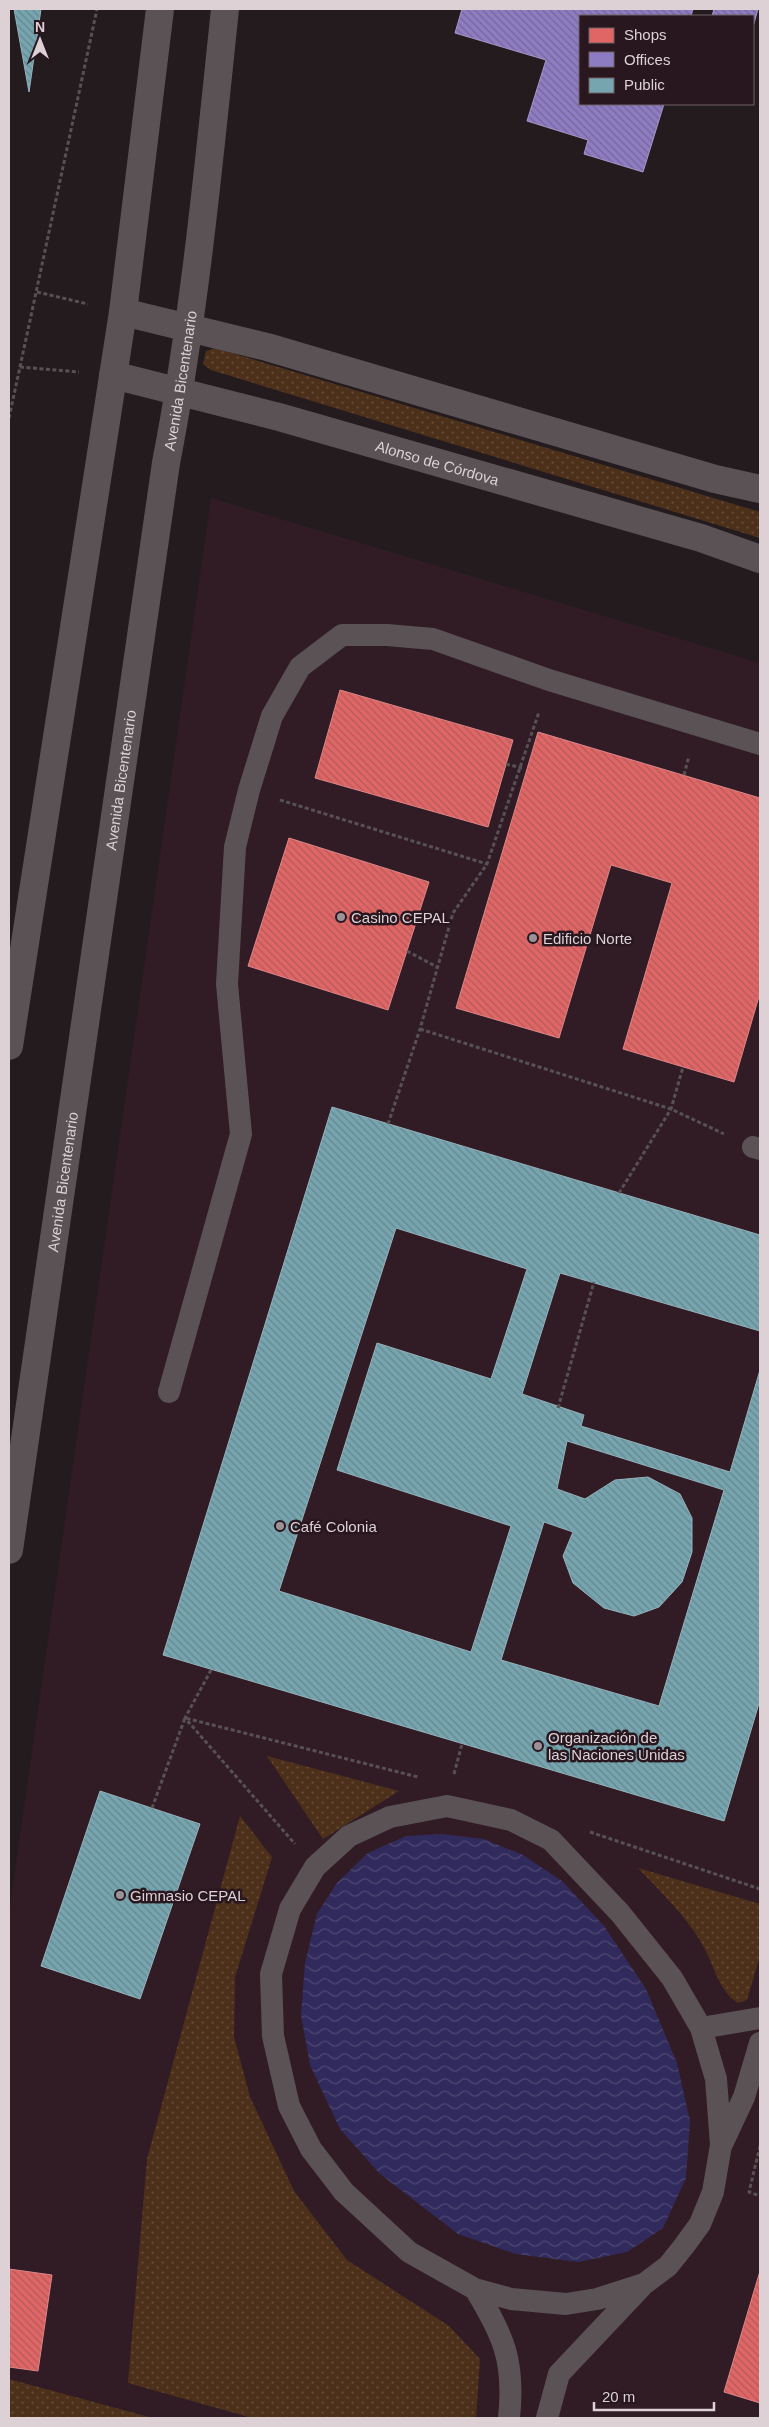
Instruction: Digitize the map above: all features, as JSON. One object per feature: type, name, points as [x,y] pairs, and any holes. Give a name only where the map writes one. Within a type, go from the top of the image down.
[{"type":"main road","points":[[9,1046],[123,312],[160,9]]},
{"type":"main road","name":"Avenida Bicentenario","points":[[9,1550],[166,463],[180,392],[225,9]]},
{"type":"main road","points":[[123,312],[267,348],[706,476],[760,489]]},
{"type":"main road","name":"Alonso de Córdova","points":[[113,376],[279,417],[701,538],[760,559]]},
{"type":"lane","points":[[169,1392],[241,1134],[227,984],[236,847],[249,790],[272,716],[300,666],[342,635],[387,634],[433,638],[549,680],[760,744]]},
{"type":"lane","points":[[644,2284],[598,2299],[566,2304],[512,2299],[475,2289],[409,2252],[344,2192],[311,2149],[288,2106],[273,2036],[271,1974],[290,1909],[315,1867],[349,1836],[390,1817],[447,1806],[511,1820],[550,1840],[620,1913],[672,1978],[701,2028],[716,2079],[722,2145]]},
{"type":"lane","points":[[701,2028],[760,2018]]},
{"type":"lane","points":[[547,2418],[560,2374],[644,2284],[668,2266],[700,2224],[713,2192],[722,2145],[744,2096],[760,2043]]},
{"type":"lane","points":[[475,2289],[496,2322],[507,2351],[511,2376],[509,2418]]},
{"type":"path","points":[[9,418],[97,9]]},
{"type":"path","points":[[37,292],[123,312]]},
{"type":"path","points":[[20,367],[113,376]]},
{"type":"path","points":[[388,1124],[420,1029],[453,913],[487,864],[522,768],[549,680]]},
{"type":"path","points":[[506,764],[522,768]]},
{"type":"path","points":[[310,810],[487,864]]},
{"type":"path","points":[[407,951],[438,967]]},
{"type":"path","points":[[420,1029],[671,1109],[756,1148]]},
{"type":"path","points":[[619,1193],[671,1109],[683,1068]]},
{"type":"path","points":[[558,1408],[594,1282]]},
{"type":"path","points":[[211,1670],[185,1718],[315,1867]]},
{"type":"path","points":[[760,2146],[749,2192],[760,2196]]},
{"type":"shaded area","points":[[215,348],[760,512],[760,538],[211,370],[203,364],[206,351]]},
{"type":"shaded area","points":[[211,498],[760,663],[760,2418],[153,2418],[9,2379],[9,1914]]},
{"type":"shaded area","points":[[267,1756],[399,1791],[323,1839]]},
{"type":"shaded area","points":[[240,1816],[272,1857],[235,1977],[234,2037],[250,2097],[294,2191],[347,2260],[449,2326],[480,2359],[476,2418],[252,2418],[128,2383],[147,2159]]},
{"type":"shaded area","points":[[638,1868],[760,1904],[760,1956],[747,2000],[738,2003],[725,1991],[705,1950],[687,1922]]},
{"type":"shaded area","points":[[9,2379],[153,2418],[9,2418]]},
{"type":"water","points":[[442,1834],[484,1839],[523,1855],[562,1881],[604,1926],[646,1989],[677,2063],[690,2121],[686,2178],[663,2228],[627,2252],[578,2262],[516,2254],[458,2234],[380,2174],[340,2129],[310,2065],[301,2015],[305,1963],[317,1914],[337,1883],[368,1853],[406,1836]]},
{"type":"building: Shops","points":[[340,690],[513,740],[488,827],[315,778]]},
{"type":"building: Shops","name":"Edificio Norte","points":[[538,732],[760,798],[760,993],[734,1082],[623,1049],[672,883],[611,865],[559,1038],[456,1008]]},
{"type":"building: Shops","name":"Casino CEPAL","points":[[289,838],[429,882],[388,1010],[248,966]]},
{"type":"building: Shops","points":[[9,2269],[52,2275],[38,2371],[9,2367]]},
{"type":"building: Shops","points":[[760,2271],[760,2403],[724,2392]]},
{"type":"building: Offices","points":[[462,9],[693,9],[691,15],[579,15],[579,105],[664,105],[643,172],[584,154],[588,140],[527,121],[546,60],[455,33]]},
{"type":"building: Offices","points":[[714,9],[758,9],[754,23],[754,15],[712,15]]},
{"type":"building: Public","points":[[14,9],[41,9],[29,92]]},
{"type":"building: Public","points":[[332,1107],[760,1235],[760,1331],[560,1273],[522,1394],[584,1415],[581,1426],[730,1472],[760,1370],[760,1700],[724,1821],[163,1655]],"holes":[[[396,1228],[527,1269],[491,1379],[377,1343],[337,1470],[511,1526],[471,1652],[279,1591]],[[567,1441],[724,1490],[659,1706],[501,1660],[544,1522],[573,1532],[563,1556],[573,1583],[604,1608],[634,1616],[659,1607],[682,1582],[692,1552],[692,1518],[680,1494],[648,1477],[615,1480],[585,1499],[557,1489]]]},
{"type":"building: Public","name":"Gimnasio CEPAL","points":[[100,1791],[200,1824],[140,1999],[41,1966]]},
{"type":"place","name":"Casino CEPAL","points":[[341,917]]},
{"type":"place","name":"Edificio Norte","points":[[533,938]]},
{"type":"place","name":"Café Colonia","points":[[280,1526]]},
{"type":"place","name":"Organización de las Naciones Unidas","points":[[538,1746]]},
{"type":"place","name":"Gimnasio CEPAL","points":[[120,1895]]}]
